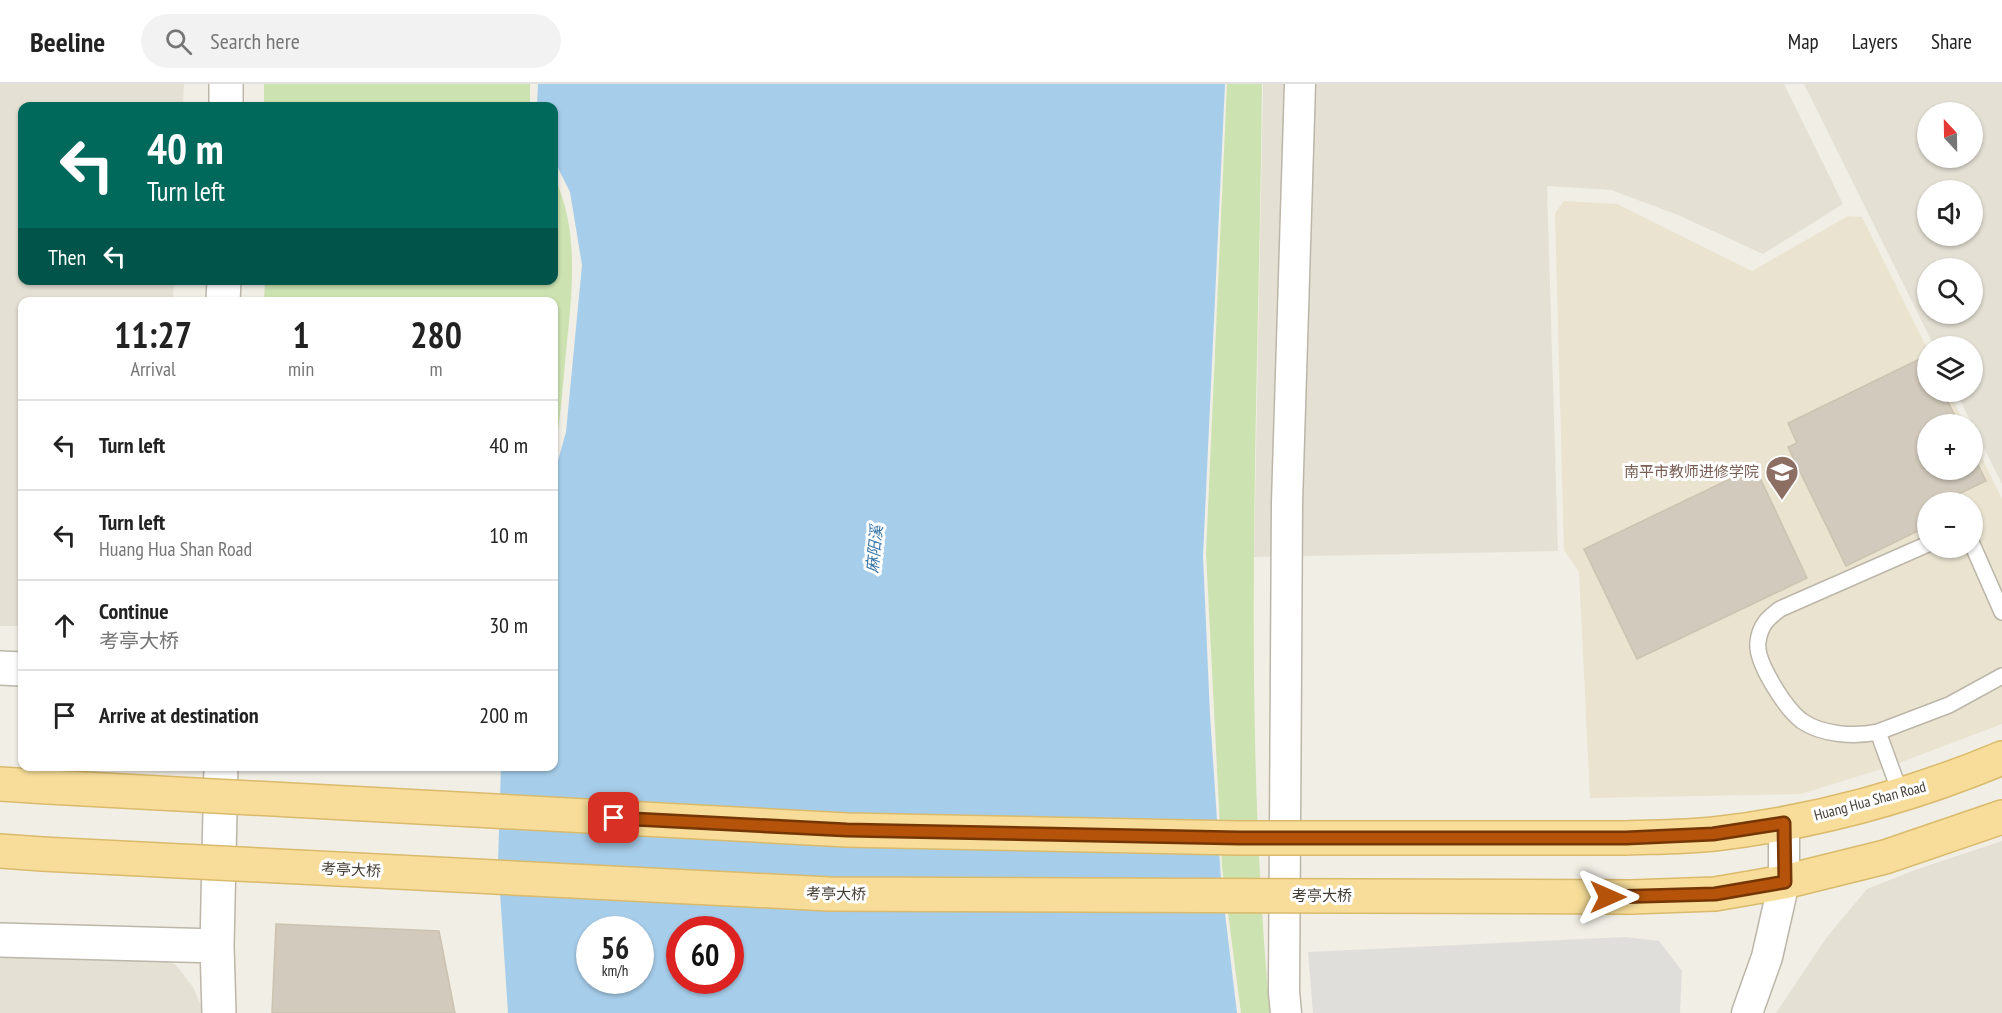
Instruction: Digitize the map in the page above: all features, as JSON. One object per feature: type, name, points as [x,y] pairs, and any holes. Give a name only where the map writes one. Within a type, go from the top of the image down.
[{"type":"main road","name":"Huang Hua Shan Road","points":[[0,784],[847,830],[1239,838],[1626,838],[1713,834],[1784,823],[1901,795],[2002,758]]},
{"type":"main road","points":[[1785,882],[1885,857],[2002,817]]},
{"type":"main road","name":"考亭大桥","points":[[0,851],[829,894],[1631,897],[1715,894],[1785,882]]},
{"type":"street","points":[[226,84],[226,102]]},
{"type":"street","points":[[1286,1013],[1284,992],[1287,503],[1299,84]]},
{"type":"street","points":[[0,668],[18,669]]},
{"type":"street","points":[[219,1013],[217,946],[221,771]]},
{"type":"street","points":[[1747,1013],[1767,957],[1785,882],[1784,823]]},
{"type":"street","points":[[0,940],[217,946]]},
{"type":"lane","points":[[1917,549],[1780,609],[1764,621],[1757,643],[1770,679],[1782,697],[1802,721],[1844,735],[1862,736],[1949,705],[2002,676]]},
{"type":"lane","points":[[1978,558],[2002,612]]},
{"type":"lane","points":[[1878,732],[1901,795]]},
{"type":"shaded area","points":[[0,84],[184,84],[183,102],[18,102],[18,285],[174,285],[173,297],[18,297],[18,626],[0,626]]},
{"type":"shaded area","points":[[1263,84],[1784,84],[1843,204],[1763,254],[1678,215],[1611,190],[1547,186],[1558,551],[1254,557]]},
{"type":"shaded area","points":[[1804,84],[2002,84],[2002,484],[1983,446],[1983,414],[1967,414],[1961,402],[1983,402],[1983,336],[1929,336],[1923,324],[1983,324],[1983,258],[1917,258],[1917,312]]},
{"type":"shaded area","name":"南平市教师进修学院","points":[[1564,201],[1617,204],[1752,271],[1848,216],[1862,217],[1921,336],[1917,336],[1917,402],[1954,402],[1960,414],[1917,414],[1917,480],[1983,480],[1983,460],[2002,499],[2002,724],[1891,766],[1801,794],[1590,798],[1579,572],[1564,550],[1555,213]]},
{"type":"shaded area","points":[[2002,841],[2002,1013],[1776,1013],[1827,937],[1867,889],[1915,870]]},
{"type":"shaded area","points":[[1625,937],[1659,941],[1682,971],[1680,1013],[1313,1013],[1308,952]]},
{"type":"shaded area","points":[[0,955],[149,956],[175,964],[193,987],[204,1013],[0,1013]]},
{"type":"green space","points":[[264,84],[530,84],[530,102],[264,102]]},
{"type":"green space","points":[[1227,84],[1262,84],[1254,665],[1261,897],[1270,1013],[1241,1013],[1222,867],[1206,553]]},
{"type":"green space","points":[[558,186],[568,218],[572,285],[558,427],[558,297],[264,297],[265,285],[558,285]]},
{"type":"water","name":"麻阳溪","points":[[538,84],[1225,84],[1203,556],[1210,715],[1221,880],[1237,1013],[508,1013],[498,863],[501,771],[558,771],[558,461],[566,432],[582,265],[570,192],[558,168],[558,102],[537,102]]},
{"type":"building","points":[[1917,360],[1917,402],[1948,402],[1954,414],[1917,414],[1917,480],[1983,480],[1983,475],[1986,481],[1963,492],[1917,492],[1917,531],[1846,566],[1788,447],[1797,443],[1788,423]]},
{"type":"building","points":[[1755,467],[1807,578],[1637,659],[1584,549]]},
{"type":"building","points":[[276,924],[439,931],[455,1013],[272,1013]]},
{"type":"place","name":"南平市教师进修学院","points":[[1782,501]]},
{"type":"route","points":[[614,818],[847,830],[1239,838],[1626,838],[1713,834],[1784,823],[1785,882],[1715,894],[1608,897]]}]
